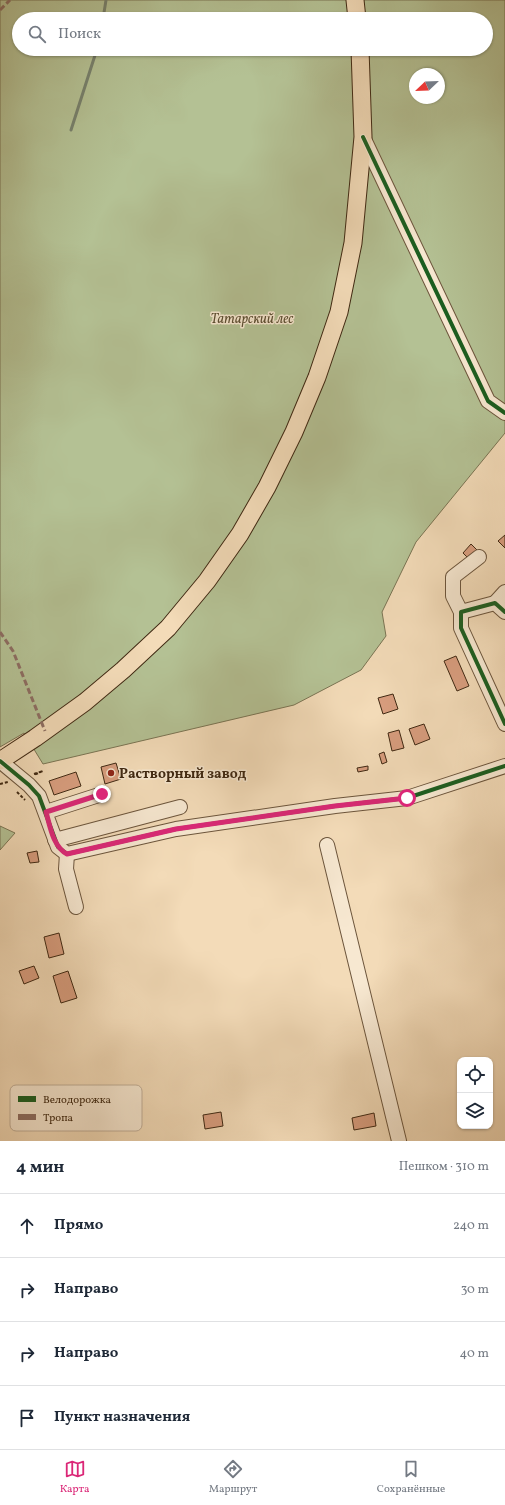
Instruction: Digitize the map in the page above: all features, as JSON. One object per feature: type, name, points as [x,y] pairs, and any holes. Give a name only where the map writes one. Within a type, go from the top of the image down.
[{"type":"main road","points":[[355,0],[356,12]]},
{"type":"main road","points":[[0,761],[85,702],[123,670],[168,628],[207,581],[244,527],[267,487],[294,432],[317,377],[339,312],[353,243],[362,138],[360,56]]},
{"type":"street","points":[[362,138],[488,401],[505,414]]},
{"type":"street","points":[[479,557],[453,578],[453,596],[461,612],[461,628],[505,724]]},
{"type":"street","points":[[461,612],[500,608],[505,592]]},
{"type":"street","points":[[0,761],[30,785],[39,796],[55,840],[63,852],[67,854],[176,829],[335,806],[407,798],[505,766]]},
{"type":"street","points":[[46,812],[102,794]]},
{"type":"street","points":[[55,840],[180,807]]},
{"type":"street","points":[[327,845],[399,1141]]},
{"type":"street","points":[[67,854],[66,869],[76,907]]},
{"type":"green space","name":"Татарский лес","points":[[0,0],[505,0],[505,433],[416,542],[382,612],[386,636],[361,670],[294,705],[43,764],[24,733],[0,747]]},
{"type":"green space","points":[[0,826],[15,833],[0,850]]},
{"type":"building","points":[[505,535],[505,548],[498,541]]},
{"type":"building","points":[[471,544],[478,551],[470,560],[463,553]]},
{"type":"building","points":[[456,656],[469,686],[457,691],[444,661]]},
{"type":"building","points":[[393,694],[398,709],[383,714],[378,698]]},
{"type":"building","points":[[424,724],[430,739],[415,745],[409,729]]},
{"type":"building","points":[[399,730],[404,748],[392,751],[388,733]]},
{"type":"building","points":[[384,752],[387,762],[382,764],[379,754]]},
{"type":"building","name":"Растворный завод","points":[[116,763],[121,779],[105,784],[101,767]]},
{"type":"building","points":[[368,766],[368,770],[358,772],[357,768]]},
{"type":"building","points":[[76,772],[81,786],[54,795],[49,781]]},
{"type":"building","points":[[37,851],[39,862],[30,863],[27,853]]},
{"type":"building","points":[[59,933],[64,954],[49,958],[44,937]]},
{"type":"building","points":[[34,966],[39,978],[24,984],[19,971]]},
{"type":"building","points":[[68,971],[77,998],[61,1003],[53,976]]},
{"type":"building","points":[[221,1112],[223,1126],[205,1129],[203,1115]]},
{"type":"building","points":[[374,1113],[376,1126],[354,1130],[352,1118]]},
{"type":"waterway","points":[[104,12],[106,0]]},
{"type":"waterway","points":[[71,130],[95,56]]},
{"type":"marked path","points":[[0,10],[10,0]]},
{"type":"marked path","points":[[0,632],[13,651],[45,731]]},
{"type":"cycle path","points":[[363,137],[488,401],[505,413]]},
{"type":"cycle path","points":[[505,612],[495,603],[461,612],[461,628],[505,724]]},
{"type":"cycle path","points":[[0,761],[29,785],[39,796],[58,847],[67,854],[176,829],[335,806],[407,798],[505,766]]},
{"type":"place","name":"Растворный завод","points":[[111,773]]},
{"type":"route","points":[[102,794],[46,812],[55,840],[63,852],[67,854],[176,829],[335,806],[407,798]]}]
